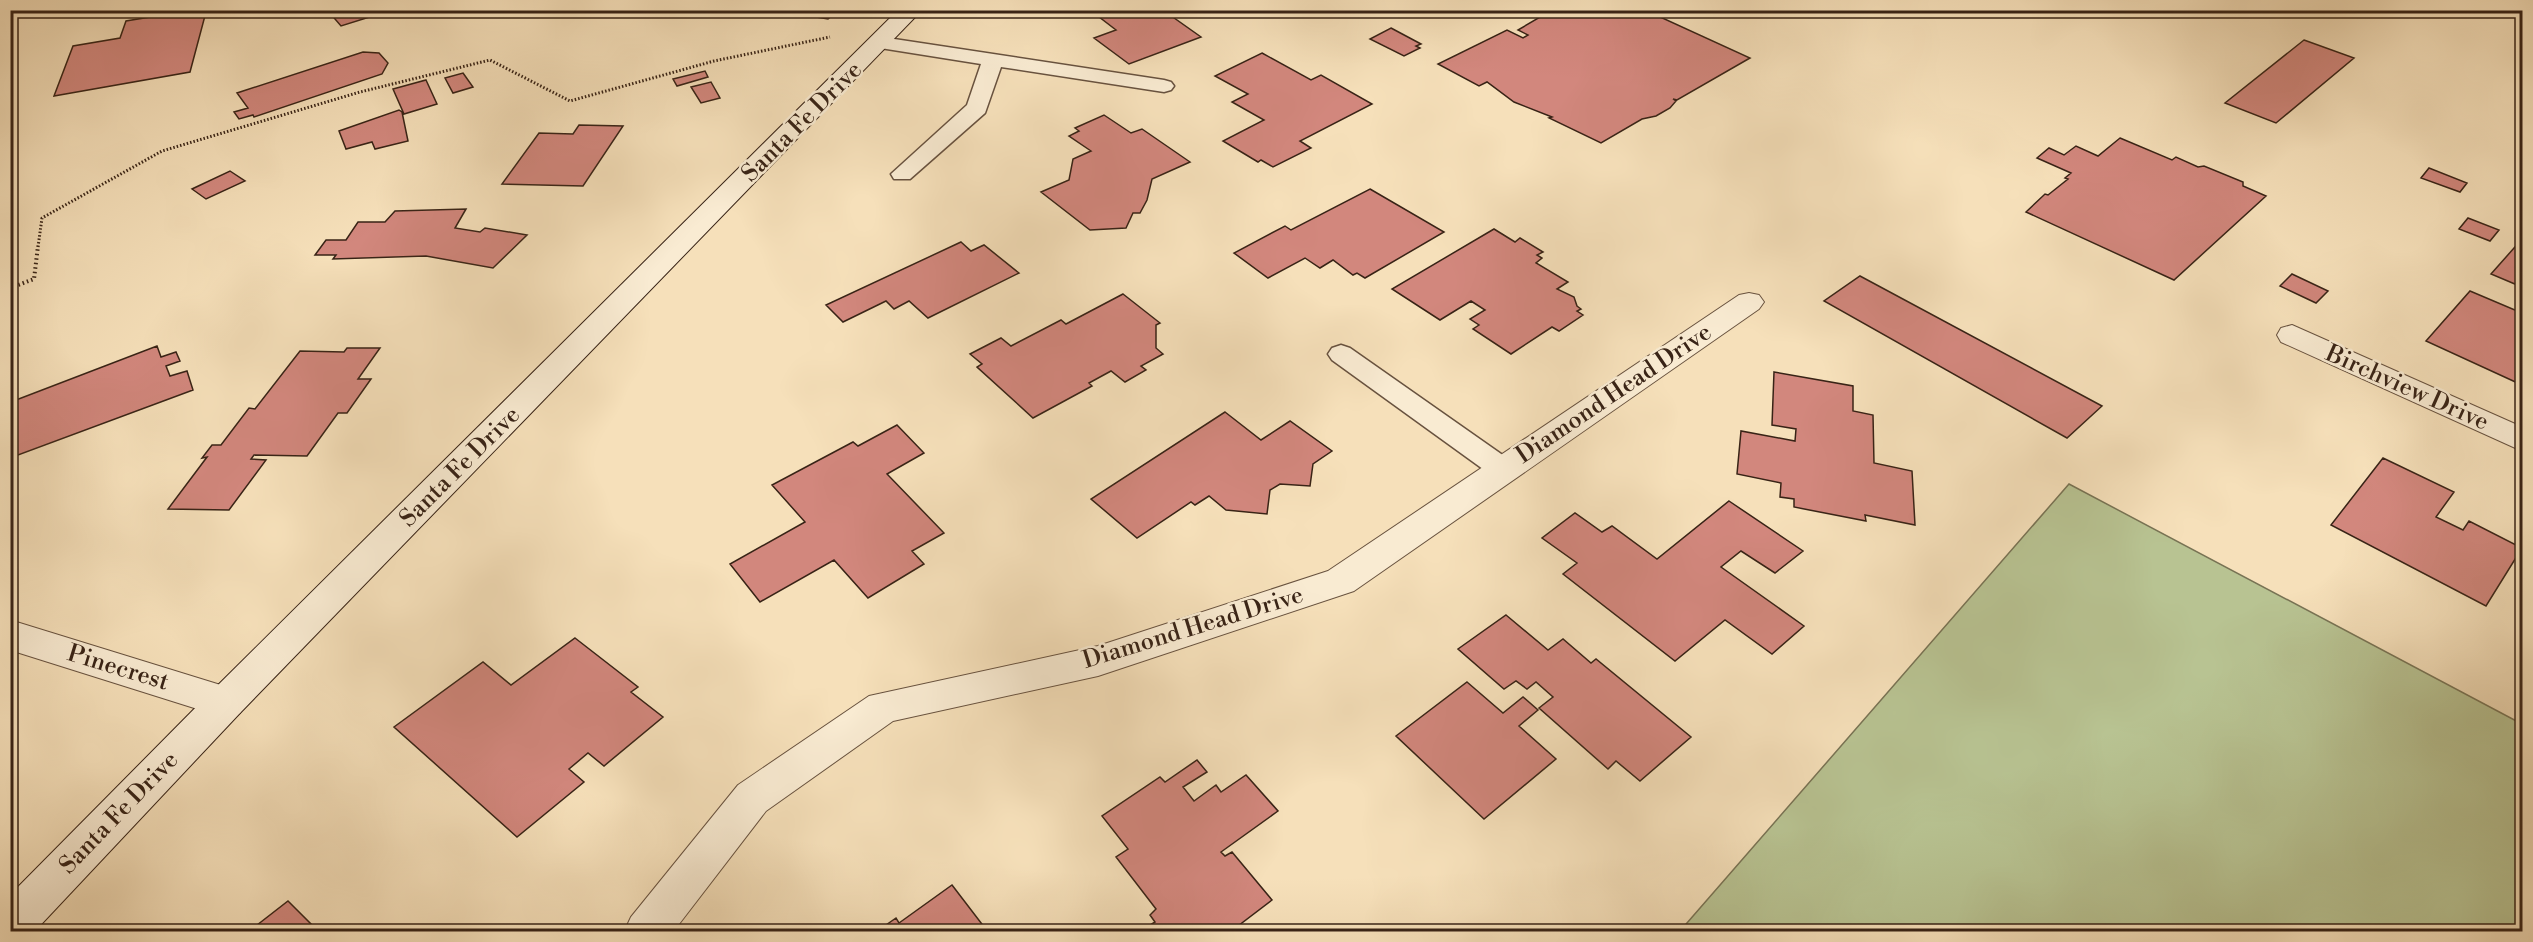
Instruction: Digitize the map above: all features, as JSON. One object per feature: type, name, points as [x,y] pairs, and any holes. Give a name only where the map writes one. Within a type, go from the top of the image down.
[{"type":"street","name":"Santa Fe Drive","points":[[10,926],[226,702],[881,43],[911,10]]},
{"type":"street","name":"Diamond Head Drive","points":[[646,932],[752,798],[883,707],[1098,661],[1341,581],[1749,302]]},
{"type":"street","name":"Birchview Drive","points":[[2292,335],[2523,440]]},
{"type":"street","name":"Pinecrest","points":[[10,635],[226,702]]},
{"type":"lane","points":[[881,43],[1164,86]]},
{"type":"lane","points":[[902,174],[977,108],[993,59]]},
{"type":"lane","points":[[1341,354],[1503,470]]},
{"type":"path","points":[[10,288],[34,279],[42,218],[162,151],[360,92],[490,60],[570,101],[714,61],[825,36],[881,43]]},
{"type":"green space","points":[[2069,484],[2522,724],[2522,931],[1680,931]]},
{"type":"building","points":[[158,10],[182,10],[180,16],[206,12],[190,72],[54,96],[73,46],[120,38],[126,21],[156,16]]},
{"type":"building","points":[[334,10],[392,10],[341,26],[329,12]]},
{"type":"building","points":[[816,10],[838,10],[828,19],[810,16]]},
{"type":"building","points":[[1090,10],[1167,10],[1173,14],[1170,15],[1201,37],[1129,64],[1094,38],[1116,30]]},
{"type":"building","points":[[1552,10],[1645,10],[1750,58],[1677,100],[1673,99],[1676,101],[1670,108],[1656,116],[1642,119],[1601,143],[1549,118],[1552,117],[1514,102],[1487,82],[1479,86],[1438,64],[1507,30],[1523,38],[1528,35],[1518,30]]},
{"type":"building","points":[[1391,28],[1421,44],[1416,46],[1420,48],[1404,56],[1370,39]]},
{"type":"building","points":[[2304,40],[2354,58],[2276,123],[2225,103]]},
{"type":"building","points":[[363,52],[379,53],[388,63],[382,74],[254,117],[253,115],[239,119],[234,112],[248,108],[237,93]]},
{"type":"building","points":[[1262,53],[1311,80],[1321,75],[1372,104],[1300,141],[1311,148],[1273,167],[1261,160],[1258,162],[1223,141],[1264,120],[1232,102],[1248,94],[1215,76]]},
{"type":"building","points":[[705,71],[708,77],[677,86],[673,79]]},
{"type":"building","points":[[463,73],[473,87],[453,93],[445,78]]},
{"type":"building","points":[[426,80],[437,104],[404,114],[393,89]]},
{"type":"building","points":[[711,82],[720,98],[701,103],[691,87]]},
{"type":"building","points":[[399,110],[402,112],[408,141],[375,149],[372,142],[346,149],[339,131]]},
{"type":"building","points":[[1104,115],[1131,133],[1142,129],[1190,162],[1152,179],[1147,200],[1140,213],[1133,213],[1126,228],[1090,230],[1041,192],[1069,180],[1073,159],[1091,151],[1069,136],[1079,131],[1075,128]]},
{"type":"building","points":[[579,125],[623,126],[583,186],[502,184],[539,133],[573,134]]},
{"type":"building","points":[[2120,138],[2172,160],[2176,157],[2198,167],[2204,166],[2243,182],[2243,186],[2266,196],[2174,280],[2026,212],[2045,194],[2048,195],[2068,179],[2065,178],[2071,173],[2037,158],[2049,148],[2064,155],[2076,146],[2098,156]]},
{"type":"building","points":[[2429,168],[2467,183],[2460,192],[2421,178]]},
{"type":"building","points":[[230,171],[245,181],[206,199],[192,189]]},
{"type":"building","points":[[1370,189],[1444,232],[1365,278],[1357,273],[1353,275],[1333,260],[1320,268],[1305,258],[1268,278],[1234,253],[1285,226],[1291,230]]},
{"type":"building","points":[[466,209],[455,228],[480,232],[485,228],[527,235],[493,268],[426,256],[333,259],[336,255],[315,255],[326,240],[346,240],[358,222],[385,222],[395,211]]},
{"type":"building","points":[[2468,218],[2499,230],[2490,241],[2459,229]]},
{"type":"building","points":[[1494,229],[1515,242],[1520,238],[1543,252],[1537,255],[1542,258],[1536,263],[1568,282],[1557,289],[1574,297],[1577,306],[1581,309],[1577,311],[1583,315],[1559,331],[1552,327],[1511,354],[1473,329],[1479,325],[1470,319],[1485,310],[1471,301],[1440,320],[1392,289]]},
{"type":"building","points":[[2522,239],[2522,287],[2491,274]]},
{"type":"building","points":[[961,242],[971,251],[984,245],[1019,273],[928,318],[909,301],[894,309],[886,301],[843,322],[826,305]]},
{"type":"building","points":[[2292,274],[2328,291],[2316,303],[2280,286]]},
{"type":"building","points":[[1860,276],[2102,406],[2067,438],[1824,301]]},
{"type":"building","points":[[2470,291],[2522,313],[2522,385],[2426,341]]},
{"type":"building","points":[[1123,294],[1160,323],[1156,325],[1156,348],[1163,354],[1141,366],[1146,370],[1125,382],[1111,371],[1089,383],[1092,386],[1033,418],[977,367],[982,364],[970,354],[1001,338],[1011,346],[1061,320],[1066,324]]},
{"type":"building","points":[[157,346],[161,357],[176,352],[180,361],[166,366],[170,376],[187,371],[193,390],[10,458],[10,408],[17,405],[16,400]]},
{"type":"building","points":[[347,348],[380,348],[358,379],[371,379],[347,413],[338,413],[307,456],[254,455],[251,459],[266,460],[229,510],[168,509],[207,457],[202,458],[212,445],[221,445],[249,408],[255,409],[300,351],[344,352]]},
{"type":"building","points":[[1774,372],[1853,386],[1853,411],[1873,415],[1874,463],[1912,471],[1915,525],[1865,515],[1866,521],[1794,507],[1794,499],[1780,497],[1781,483],[1737,474],[1741,431],[1795,441],[1796,429],[1772,425]]},
{"type":"building","points":[[1225,412],[1261,440],[1290,421],[1332,451],[1313,464],[1310,486],[1280,484],[1270,490],[1267,514],[1226,510],[1209,496],[1195,505],[1191,502],[1137,538],[1091,499]]},
{"type":"building","points":[[897,425],[924,453],[887,474],[944,533],[912,551],[924,564],[868,598],[834,560],[760,602],[730,564],[805,522],[772,485],[853,442],[858,446]]},
{"type":"building","points":[[2383,458],[2454,492],[2436,517],[2463,530],[2469,521],[2522,548],[2486,606],[2331,525]]},
{"type":"building","points":[[1729,501],[1803,551],[1775,573],[1741,551],[1721,567],[1804,626],[1772,654],[1725,620],[1675,661],[1563,574],[1577,563],[1542,538],[1575,513],[1602,532],[1612,526],[1657,559]]},
{"type":"building","points":[[1506,615],[1548,650],[1563,639],[1591,663],[1596,659],[1691,737],[1640,781],[1616,761],[1608,769],[1539,708],[1553,697],[1536,682],[1527,689],[1516,681],[1504,689],[1458,649]]},
{"type":"building","points":[[575,638],[638,687],[631,692],[663,717],[604,766],[588,753],[569,769],[584,782],[517,837],[394,727],[483,662],[511,685]]},
{"type":"building","points":[[1467,682],[1503,713],[1523,697],[1538,710],[1519,726],[1556,759],[1484,819],[1396,736]]},
{"type":"building","points":[[1197,760],[1207,772],[1183,787],[1194,801],[1216,785],[1221,792],[1246,775],[1278,811],[1221,852],[1225,856],[1232,852],[1272,900],[1230,932],[1146,932],[1144,929],[1155,922],[1150,915],[1156,909],[1116,857],[1128,849],[1102,816],[1160,777],[1165,782]]},
{"type":"building","points":[[952,885],[988,932],[876,932],[896,918],[899,923]]},
{"type":"building","points":[[288,901],[313,926],[309,929],[311,932],[248,932]]}]
